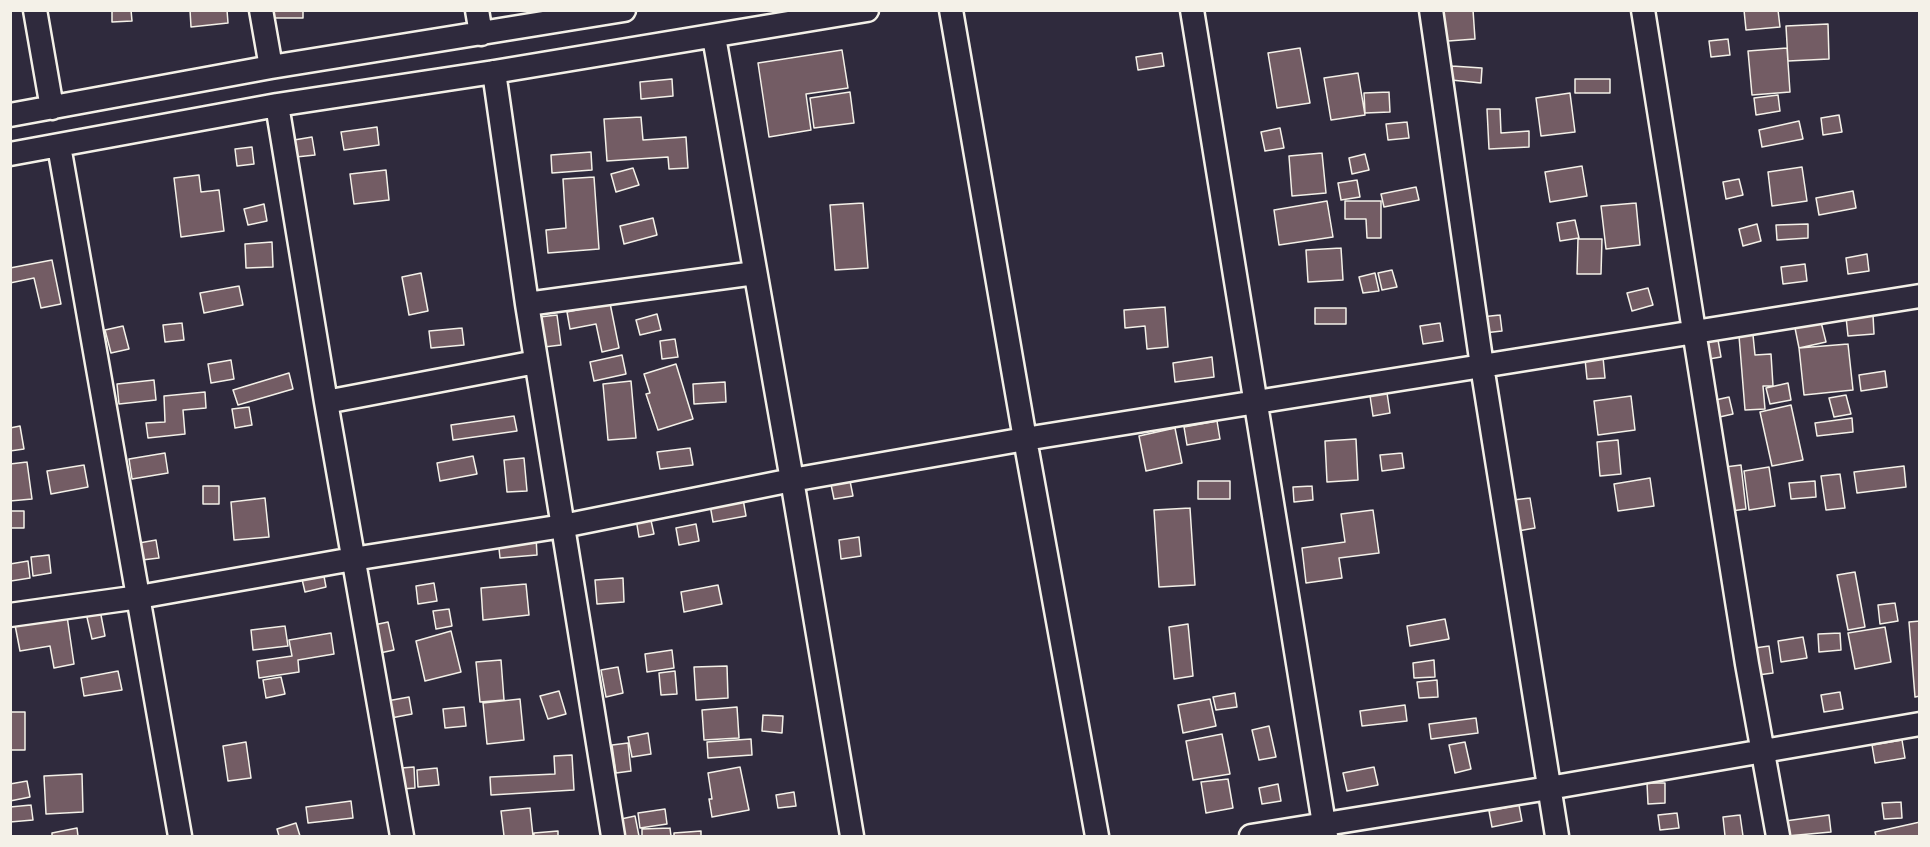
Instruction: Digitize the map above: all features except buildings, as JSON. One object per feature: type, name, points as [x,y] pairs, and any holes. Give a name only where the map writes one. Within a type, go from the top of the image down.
[{"type":"street","points":[[35,10],[52,108]]},
{"type":"street","points":[[261,10],[271,66]]},
{"type":"street","points":[[477,10],[481,33]]},
{"type":"street","points":[[10,115],[271,66],[624,10]]},
{"type":"street","points":[[10,154],[277,105],[714,37],[867,10]]},
{"type":"street","points":[[951,10],[1097,837]]},
{"type":"street","points":[[1192,10],[1325,831]]},
{"type":"street","points":[[1431,10],[1482,366],[1557,837]]},
{"type":"street","points":[[1643,10],[1762,752],[1778,837]]},
{"type":"street","points":[[714,37],[852,837]]},
{"type":"street","points":[[494,72],[536,362],[613,837]]},
{"type":"street","points":[[277,105],[402,837]]},
{"type":"street","points":[[59,146],[180,837]]},
{"type":"street","points":[[527,304],[755,273]]},
{"type":"street","points":[[10,615],[139,597],[353,559],[563,526],[792,480],[1025,439],[1920,296]]},
{"type":"street","points":[[326,402],[536,362]]},
{"type":"street","points":[[1251,837],[1325,831],[1549,788],[1920,724]]}]
